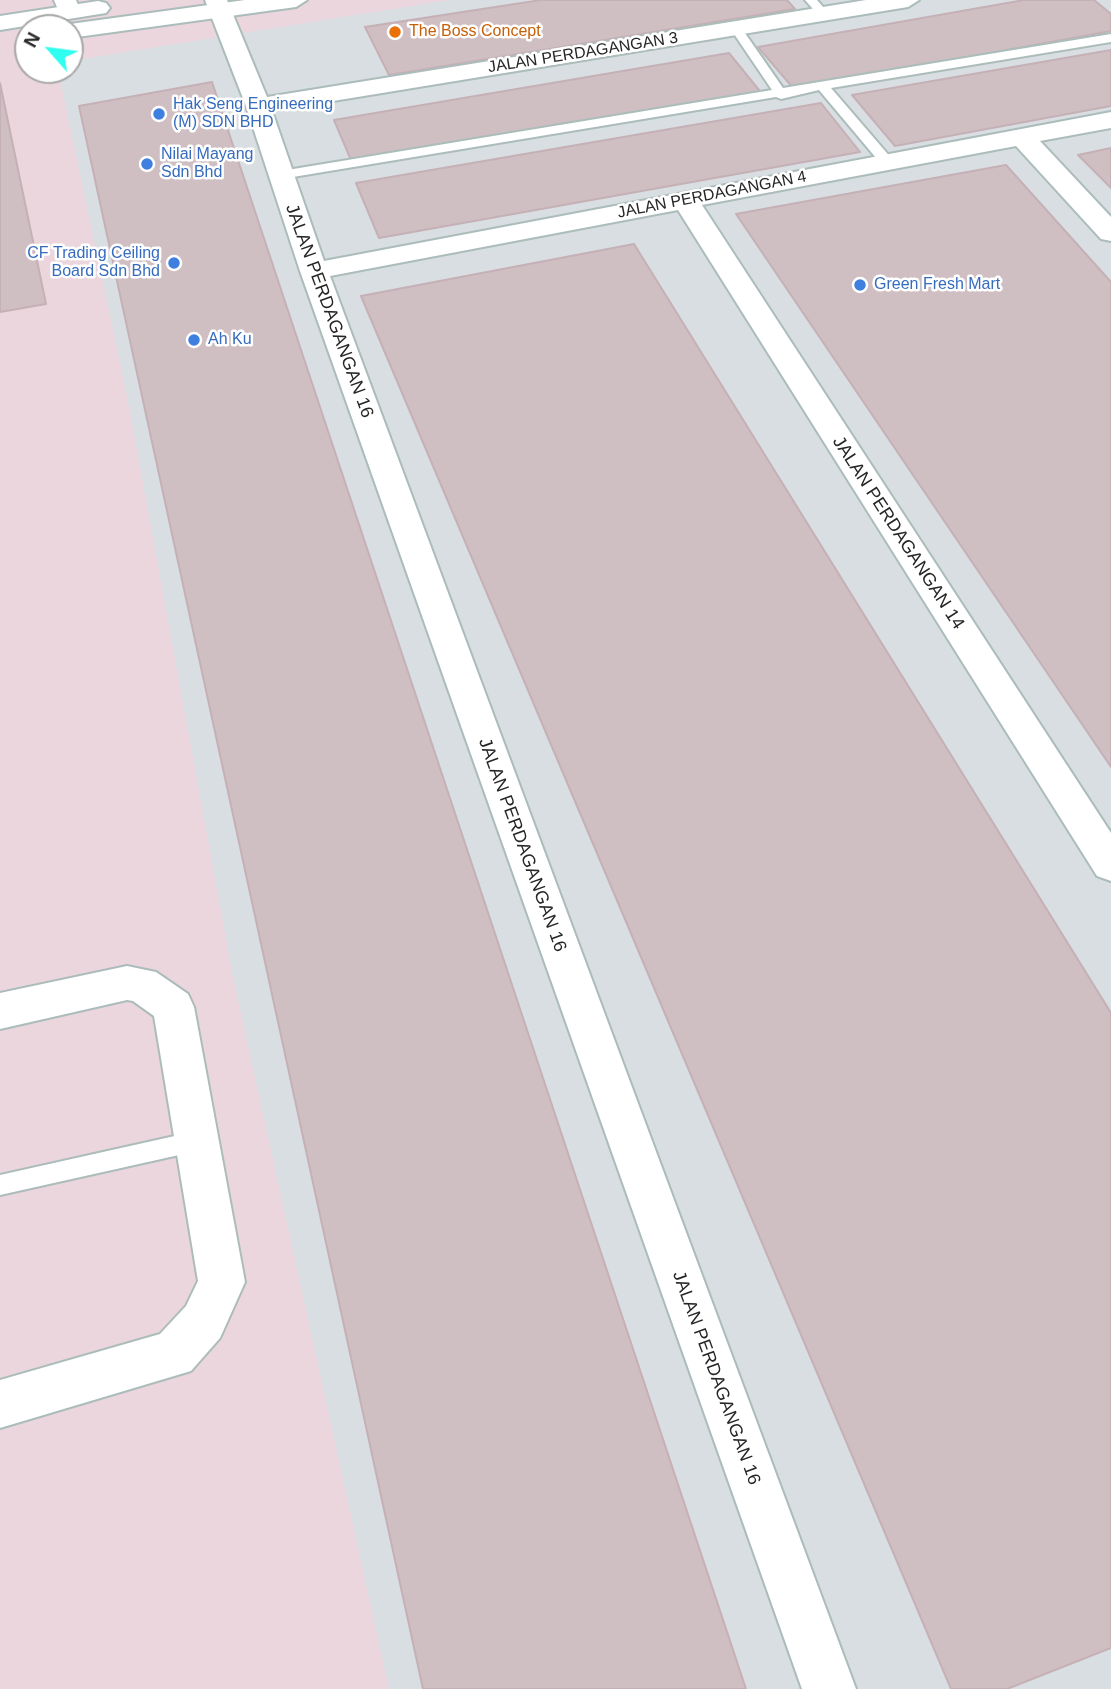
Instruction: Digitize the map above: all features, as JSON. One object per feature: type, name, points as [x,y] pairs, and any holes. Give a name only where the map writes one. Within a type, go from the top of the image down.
[{"type":"street","points":[[68,14],[154,0]]},
{"type":"street","points":[[68,14],[296,0]]},
{"type":"street","name":"JALAN PERDAGANGAN 3","points":[[258,106],[736,28],[817,7],[908,0]]},
{"type":"street","name":"JALAN PERDAGANGAN 16","points":[[219,6],[258,106],[314,271],[829,1689]]},
{"type":"street","name":"JALAN PERDAGANGAN 4","points":[[314,271],[1111,120]]},
{"type":"street","points":[[1022,137],[1111,233]]},
{"type":"street","name":"JALAN PERDAGANGAN 14","points":[[685,200],[1111,865]]},
{"type":"street","points":[[0,1011],[127,983],[141,984],[173,1007],[222,1282],[203,1322],[174,1354],[0,1404]]},
{"type":"lane","points":[[736,28],[781,95]]},
{"type":"lane","points":[[281,175],[824,88],[1111,38]]},
{"type":"lane","points":[[824,88],[887,162]]},
{"type":"lane","points":[[0,1185],[197,1141]]},
{"type":"shaded area","points":[[449,0],[1111,0],[1111,1689],[389,1689],[233,977],[127,396],[61,84],[84,84],[84,59]]},
{"type":"building","points":[[541,0],[787,0],[795,9],[389,75],[365,27]]},
{"type":"building","points":[[1024,0],[1094,0],[1111,14],[1111,31],[794,89],[758,47]]},
{"type":"building","points":[[1111,50],[1111,106],[895,146],[852,95]]},
{"type":"building","points":[[729,53],[763,95],[351,160],[334,120]]},
{"type":"building","points":[[212,82],[746,1689],[423,1689],[79,106]]},
{"type":"building","points":[[0,83],[46,304],[0,312]]},
{"type":"building","points":[[821,103],[860,152],[379,238],[356,183]]},
{"type":"building","points":[[1111,148],[1111,188],[1078,155]]},
{"type":"building","points":[[1006,165],[1111,282],[1111,767],[736,214]]},
{"type":"building","points":[[634,244],[1111,1013],[1111,1648],[1007,1689],[951,1689],[361,296]]},
{"type":"place","name":"The Boss Concept","points":[[395,32]]},
{"type":"place","name":"Hak Seng Engineering (M) SDN BHD","points":[[159,114]]},
{"type":"place","name":"Nilai Mayang Sdn Bhd","points":[[147,164]]},
{"type":"place","name":"CF Trading Ceiling Board Sdn Bhd","points":[[174,263]]},
{"type":"place","name":"Green Fresh Mart","points":[[860,285]]},
{"type":"place","name":"Ah Ku","points":[[194,340]]}]
